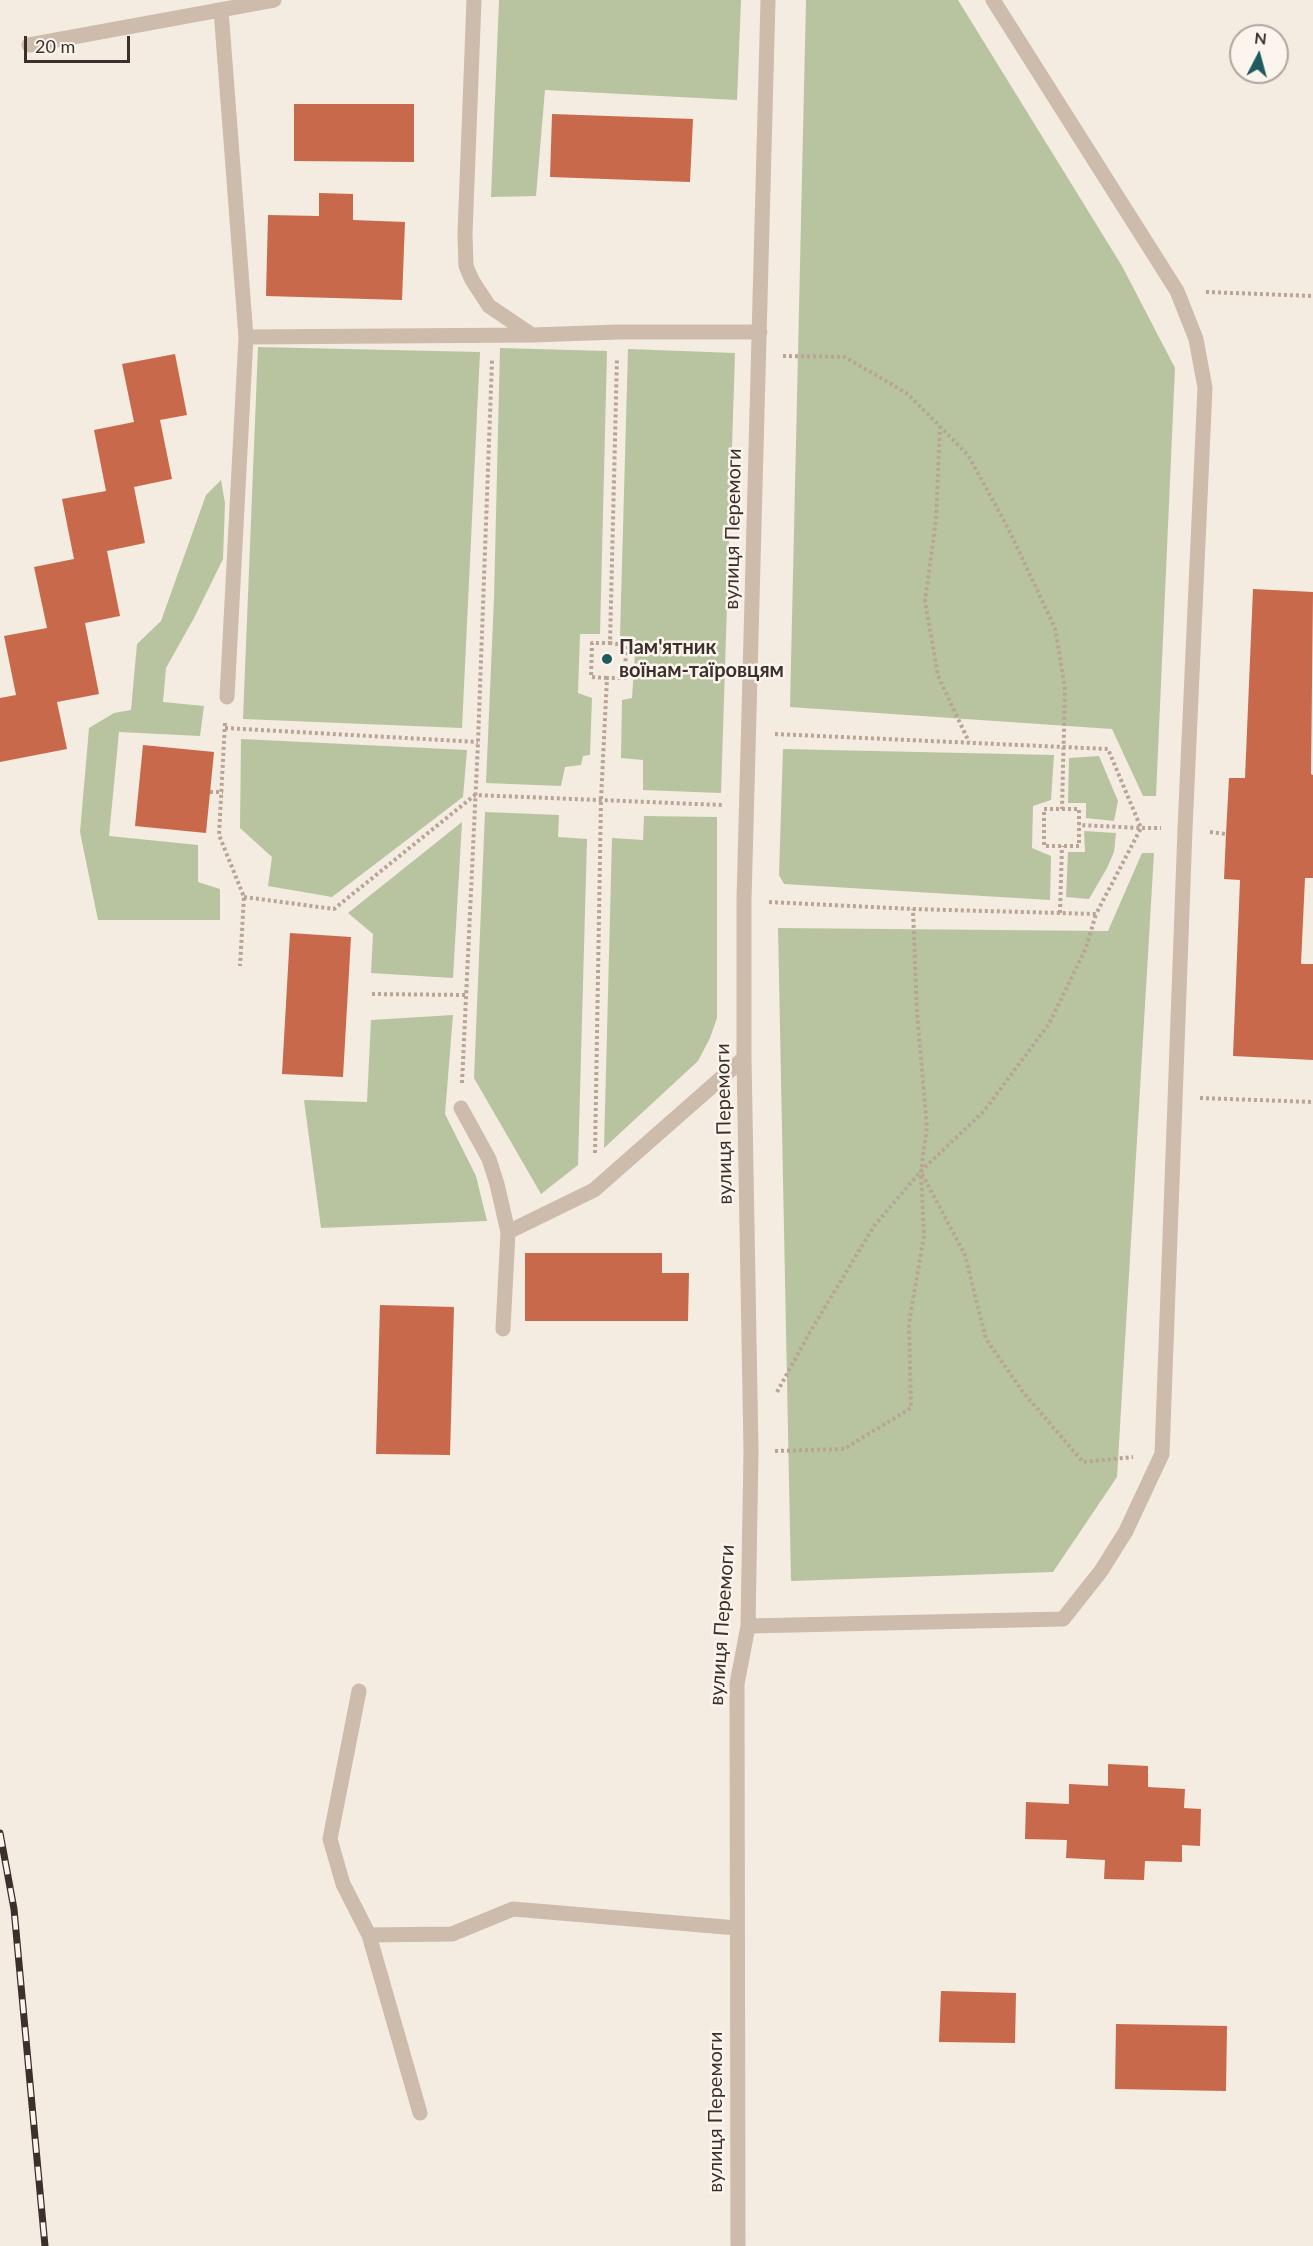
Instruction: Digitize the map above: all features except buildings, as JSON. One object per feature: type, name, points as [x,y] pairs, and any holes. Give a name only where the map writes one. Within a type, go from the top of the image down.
[{"type":"street","points":[[29,45],[274,0]]},
{"type":"street","points":[[474,0],[465,222],[466,266],[471,280],[489,306],[532,335]]},
{"type":"street","name":"вулиця Перемоги","points":[[738,2246],[737,1684],[748,1626],[751,1451],[744,1058],[744,900],[768,0]]},
{"type":"street","points":[[748,1626],[1063,1619],[1101,1571],[1126,1531],[1162,1454],[1204,388],[1196,339],[1177,291],[993,0]]},
{"type":"street","points":[[221,9],[246,337],[226,697]]},
{"type":"street","points":[[246,337],[760,332]]},
{"type":"street","points":[[508,1232],[594,1190],[744,1058]]},
{"type":"street","points":[[461,1108],[489,1159],[508,1232],[503,1329]]},
{"type":"street","points":[[359,1691],[330,1839],[342,1884],[369,1935],[420,2113]]},
{"type":"street","points":[[369,1935],[452,1934],[513,1909],[737,1928]]},
{"type":"path","points":[[1177,291],[1313,296]]},
{"type":"path","points":[[610,644],[618,332]]},
{"type":"path","points":[[461,1108],[478,742],[493,335]]},
{"type":"path","points":[[758,356],[845,357],[908,394],[968,455],[1008,528],[1055,628],[1065,689],[1062,809]]},
{"type":"path","points":[[940,426],[936,520],[925,601],[938,676],[969,742]]},
{"type":"path","points":[[592,643],[610,644],[626,645],[625,678],[591,677],[592,643]]},
{"type":"path","points":[[594,1190],[601,799],[607,678]]},
{"type":"path","points":[[240,966],[244,897],[219,834],[225,728],[478,742]]},
{"type":"path","points":[[750,733],[1108,749],[1141,828]]},
{"type":"path","points":[[210,792],[223,792]]},
{"type":"path","points":[[244,897],[334,909],[475,795],[747,806]]},
{"type":"path","points":[[1044,809],[1079,809],[1079,825],[1079,846],[1044,846],[1044,809]]},
{"type":"path","points":[[1079,825],[1185,829],[1226,834]]},
{"type":"path","points":[[751,1402],[773,1400],[810,1332],[874,1226],[921,1171],[984,1111],[1049,1024],[1086,948],[1096,914],[1141,828]]},
{"type":"path","points":[[1060,913],[1062,846]]},
{"type":"path","points":[[744,900],[913,909],[1096,914]]},
{"type":"path","points":[[751,1451],[844,1449],[911,1408],[909,1323],[924,1236],[921,1171],[927,1127],[917,1013],[913,909]]},
{"type":"path","points":[[372,994],[465,995]]},
{"type":"path","points":[[1175,1097],[1313,1102]]},
{"type":"path","points":[[921,1171],[965,1255],[986,1339],[1023,1392],[1083,1462],[1162,1454]]},
{"type":"green space","points":[[499,0],[741,0],[737,100],[545,90],[536,196],[491,197]]},
{"type":"green space","points":[[806,0],[958,0],[1122,266],[1175,368],[1156,796],[1143,796],[1112,729],[790,707]]},
{"type":"green space","points":[[258,347],[480,352],[462,728],[243,719]]},
{"type":"green space","points":[[500,348],[607,351],[600,634],[580,634],[578,693],[592,698],[590,755],[583,756],[581,765],[565,767],[561,786],[486,783],[494,598]]},
{"type":"green space","points":[[628,349],[735,353],[721,793],[643,790],[643,760],[621,758],[622,700],[632,698],[636,638],[620,636]]},
{"type":"green space","points":[[221,480],[225,503],[223,559],[166,668],[163,702],[204,706],[200,736],[119,732],[109,836],[198,845],[198,882],[220,889],[220,920],[98,920],[80,832],[89,728],[114,713],[131,710],[137,644],[161,621],[206,495]]},
{"type":"green space","points":[[241,739],[467,750],[463,797],[332,897],[268,886],[272,857],[240,828]]},
{"type":"green space","points":[[783,749],[1054,755],[1051,800],[1033,806],[1032,848],[1051,856],[1050,900],[784,884],[779,875]]},
{"type":"green space","points":[[1099,756],[1118,801],[1114,821],[1086,818],[1086,803],[1068,803],[1069,758]]},
{"type":"green space","points":[[485,812],[559,815],[558,837],[587,839],[578,1165],[541,1194],[474,1078]]},
{"type":"green space","points":[[644,816],[717,817],[717,1018],[698,1061],[604,1148],[612,838],[643,840]]},
{"type":"green space","points":[[462,822],[453,978],[371,973],[373,934],[348,913]]},
{"type":"green space","points":[[1084,831],[1116,833],[1114,852],[1089,899],[1066,897],[1068,852],[1085,852]]},
{"type":"green space","points":[[1142,853],[1154,853],[1117,1477],[1053,1572],[791,1581],[778,928],[1108,931]]},
{"type":"green space","points":[[453,1015],[445,1114],[476,1176],[487,1221],[321,1228],[304,1100],[367,1102],[371,1020]]},
{"type":"railway","points":[[0,1833],[14,1909],[45,2246]]},
{"type":"place","name":"Пам'ятник воїнам-таїровцям","points":[[607,659]]}]
